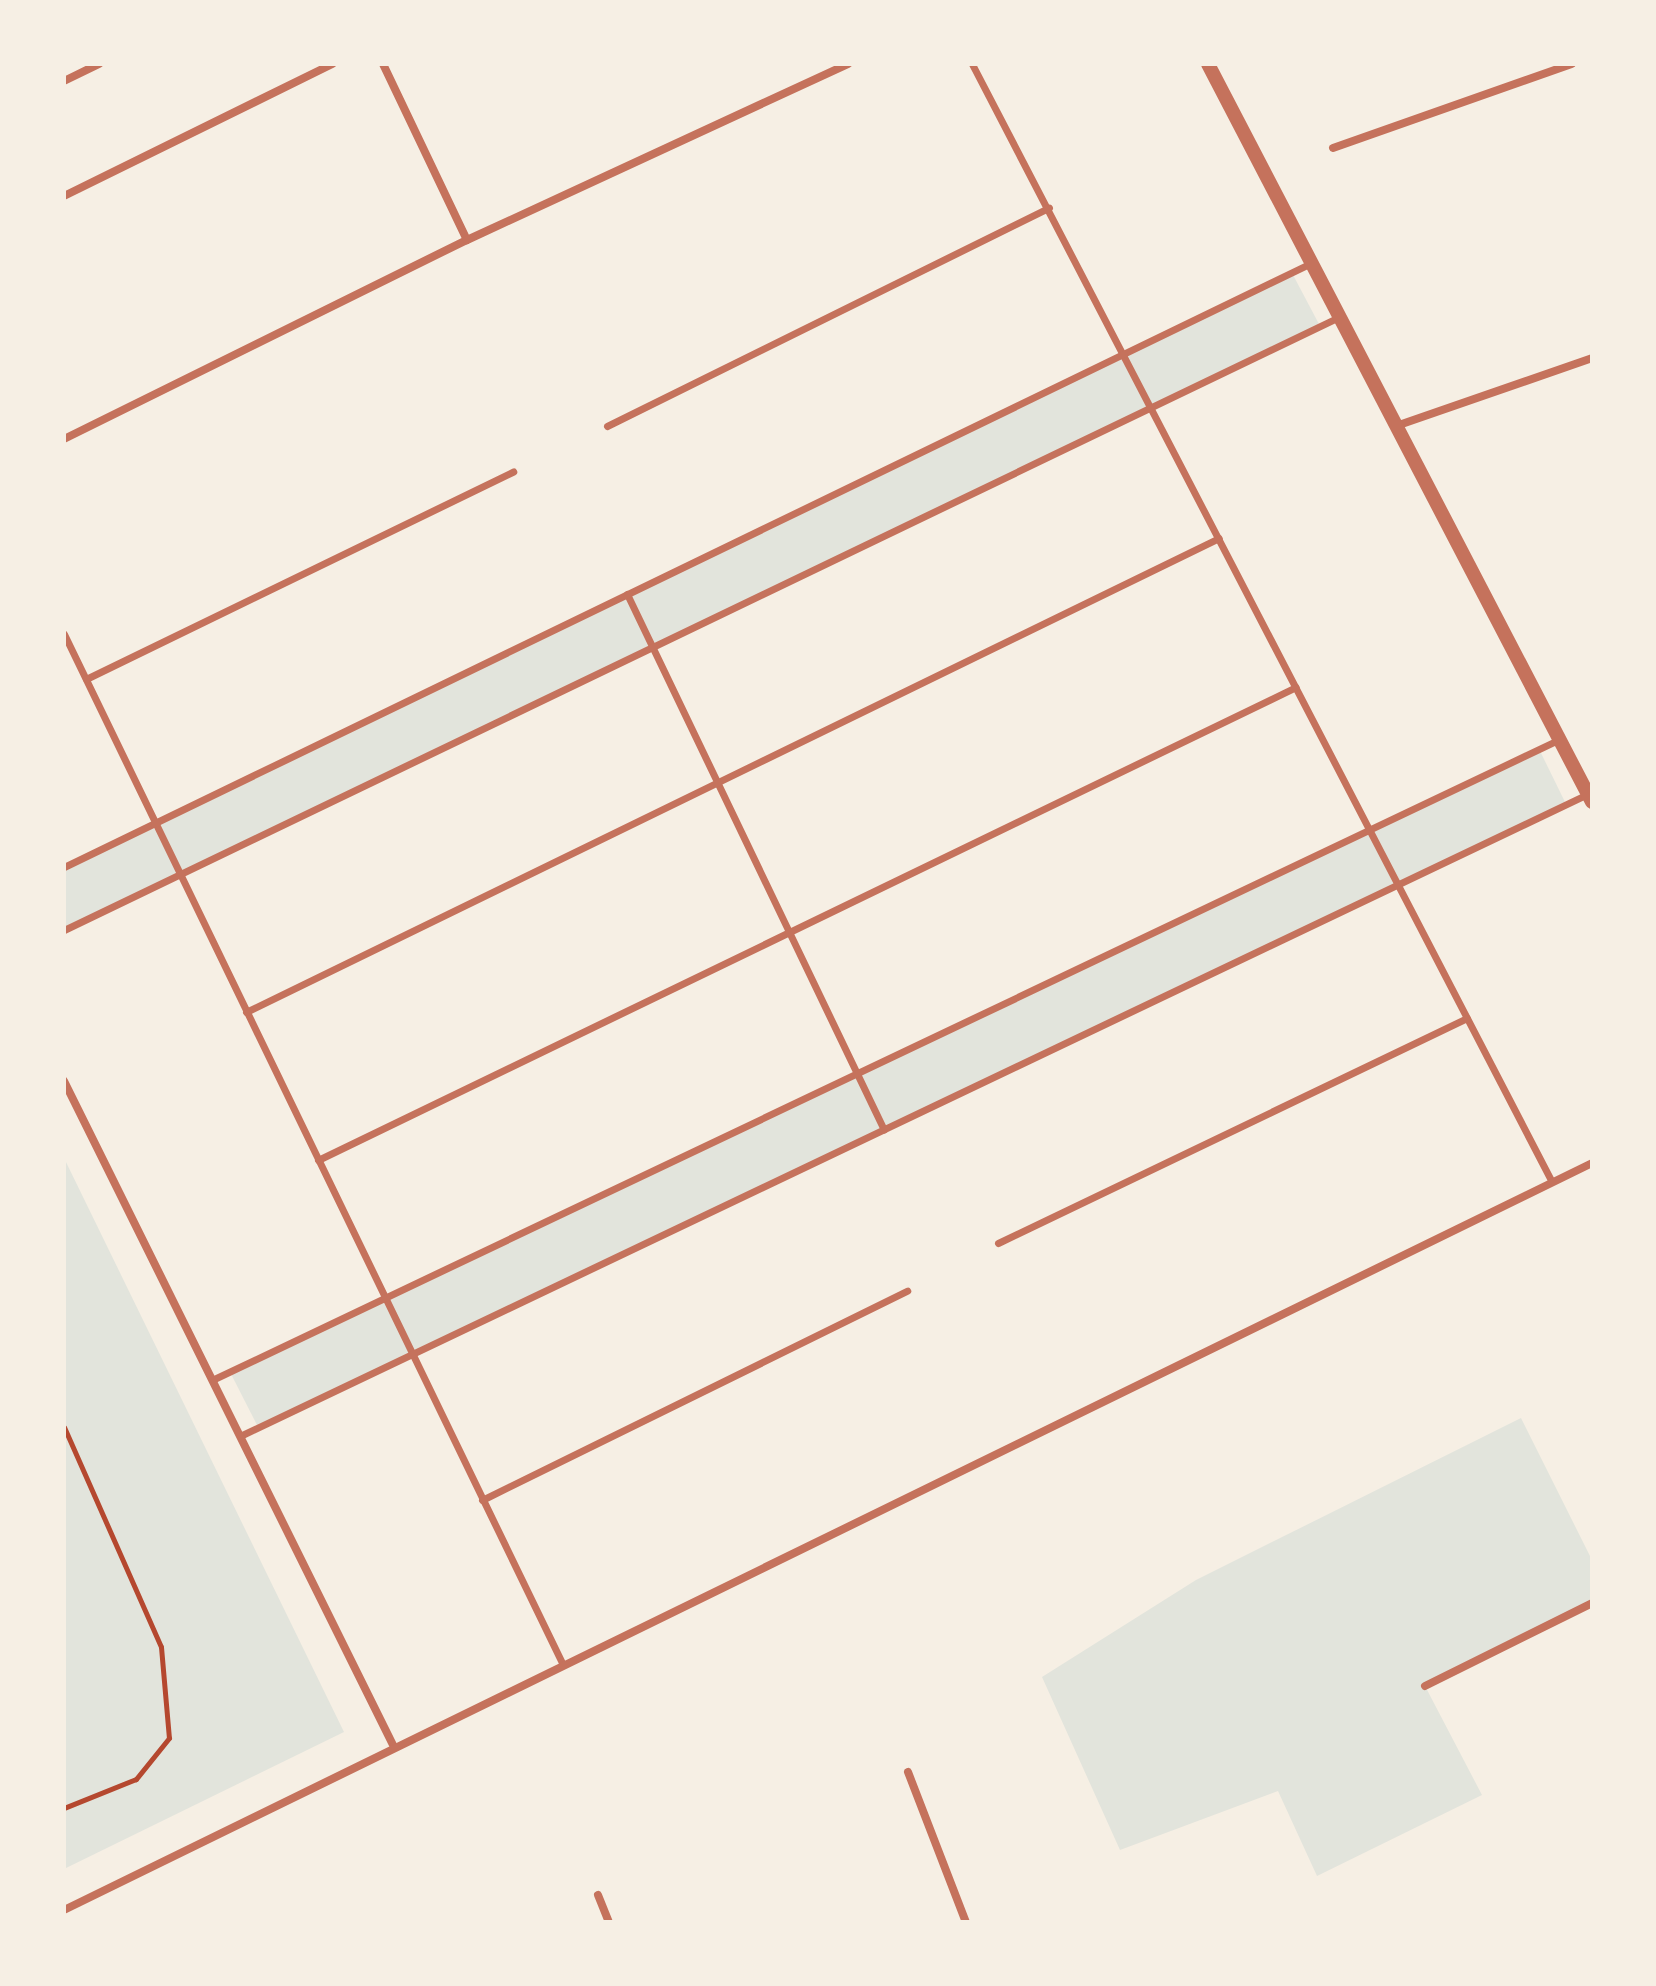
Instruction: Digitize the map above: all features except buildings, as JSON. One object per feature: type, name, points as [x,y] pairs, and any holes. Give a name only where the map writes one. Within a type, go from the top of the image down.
[{"type":"street","points":[[64,81],[99,64]]},
{"type":"street","points":[[64,196],[332,64]]},
{"type":"street","points":[[383,64],[467,240]]},
{"type":"street","points":[[64,439],[467,240],[848,64]]},
{"type":"street","points":[[972,64],[1552,1182]]},
{"type":"street","points":[[240,1436],[1398,885],[1590,798],[1208,64]]},
{"type":"street","points":[[1333,148],[1572,64]]},
{"type":"street","points":[[607,426],[1049,208]]},
{"type":"street","points":[[64,867],[1311,263]]},
{"type":"street","points":[[64,930],[1339,317]]},
{"type":"street","points":[[1395,426],[1592,358]]},
{"type":"street","points":[[86,679],[513,472]]},
{"type":"street","points":[[246,1012],[1219,538]]},
{"type":"street","points":[[627,594],[884,1130]]},
{"type":"street","points":[[64,634],[562,1663]]},
{"type":"street","points":[[318,1160],[1296,687]]},
{"type":"street","points":[[212,1380],[1560,739]]},
{"type":"street","points":[[998,1243],[1467,1018]]},
{"type":"street","points":[[64,1081],[393,1745]]},
{"type":"street","points":[[64,1910],[393,1745],[1592,1163]]},
{"type":"street","points":[[482,1500],[907,1291]]},
{"type":"street","points":[[1425,1686],[1592,1603]]},
{"type":"street","points":[[908,1772],[966,1922]]},
{"type":"street","points":[[598,1895],[609,1922]]},
{"type":"path","points":[[64,1427],[161,1647],[169,1738],[136,1779],[64,1808]]},
{"type":"shaded area","points":[[1292,273],[1320,326],[64,930],[64,867]]},
{"type":"shaded area","points":[[1539,749],[1566,804],[258,1427],[230,1372]]},
{"type":"shaded area","points":[[64,1158],[344,1732],[64,1869]]},
{"type":"shaded area","points":[[1521,1418],[1592,1560],[1592,1603],[1425,1686],[1482,1795],[1317,1876],[1278,1791],[1120,1850],[1042,1677],[1196,1580]]}]
